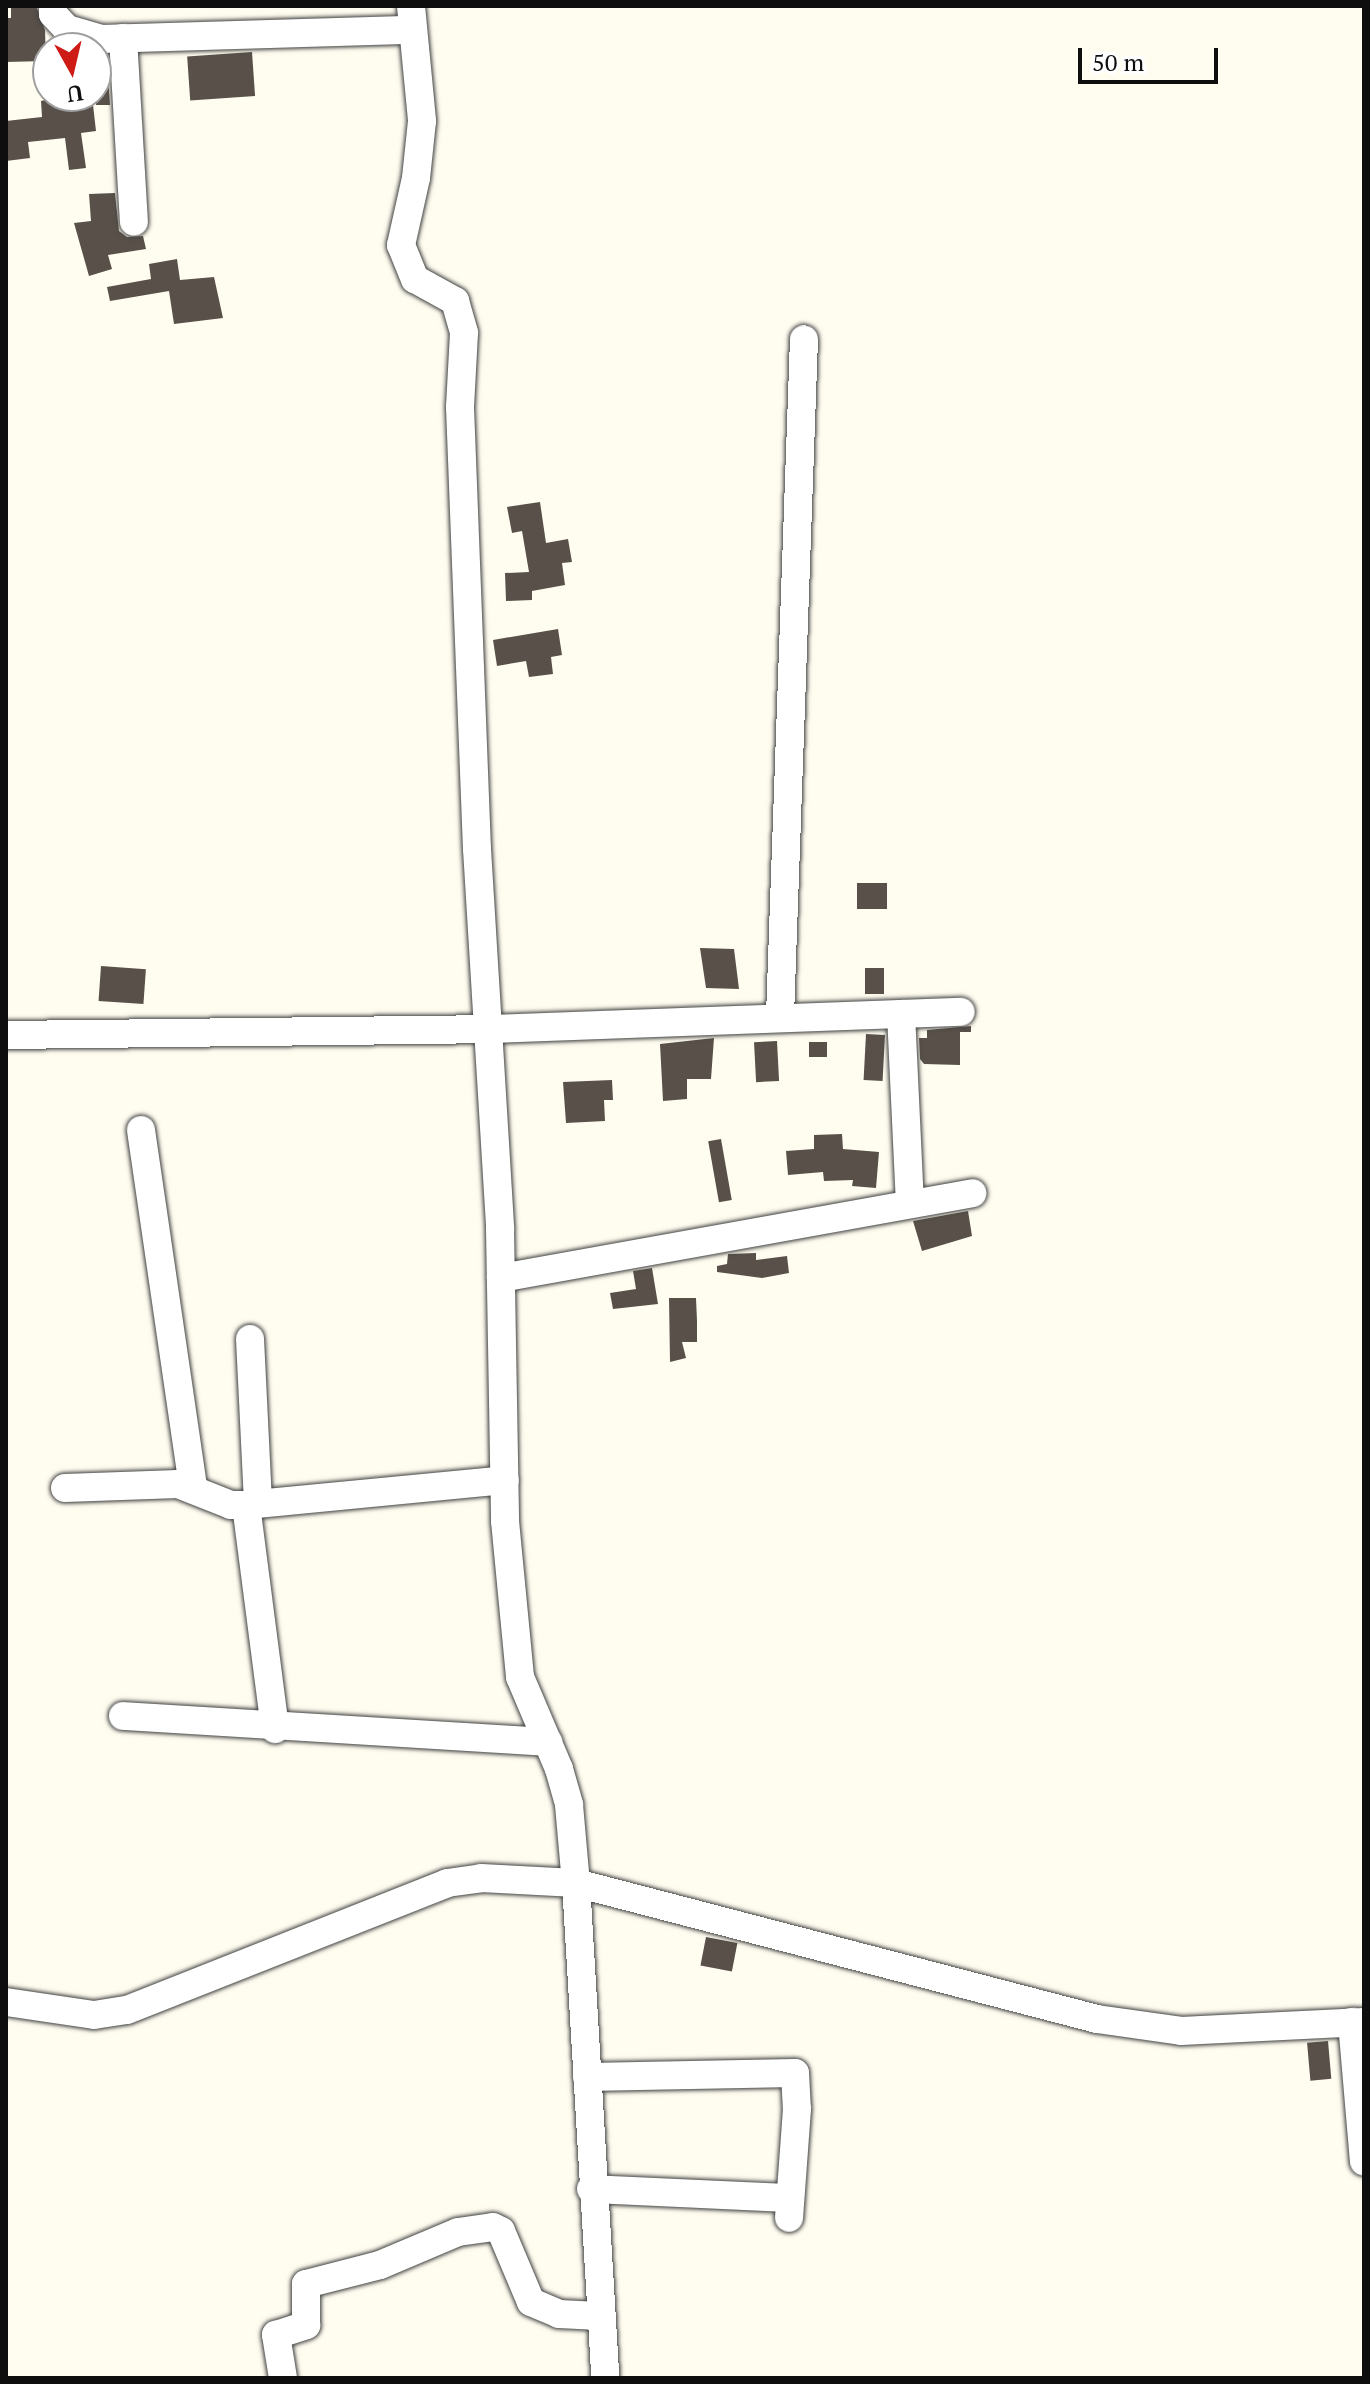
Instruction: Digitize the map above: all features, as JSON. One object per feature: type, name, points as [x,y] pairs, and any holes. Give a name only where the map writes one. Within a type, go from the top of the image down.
[{"type":"street","points":[[53,6],[53,14],[67,29],[101,39],[412,18],[422,121],[401,245],[415,279],[455,301],[464,333],[460,407],[477,849],[492,1029],[505,1480],[520,1677],[548,1742],[569,1805],[605,2378]]},
{"type":"street","points":[[123,38],[134,222]]},
{"type":"street","points":[[780,1016],[804,339]]},
{"type":"street","points":[[6,1035],[492,1029],[780,1016],[961,1012]]},
{"type":"street","points":[[901,1014],[910,1204]]},
{"type":"street","points":[[141,1130],[193,1487]]},
{"type":"street","points":[[501,1278],[972,1193]]},
{"type":"street","points":[[250,1339],[252,1504],[275,1729]]},
{"type":"street","points":[[65,1488],[193,1487],[231,1505],[505,1480]]},
{"type":"street","points":[[123,1716],[275,1729],[548,1742]]},
{"type":"street","points":[[6,2002],[94,2015],[127,2010],[447,1883],[481,1878],[576,1883],[1097,2019],[1181,2031],[1358,2022],[1364,2161]]},
{"type":"street","points":[[587,2077],[795,2073],[790,2208],[591,2189]]},
{"type":"street","points":[[283,2378],[276,2335],[306,2325],[306,2284],[313,2279],[380,2265],[481,2228],[497,2229],[508,2240],[521,2288],[531,2302],[577,2318],[599,2316]]},
{"type":"building","points":[[11,6],[36,6],[45,32],[32,32],[32,61],[6,62],[6,18],[11,18]]},
{"type":"building","points":[[252,52],[255,96],[190,100],[187,57]]},
{"type":"building","points":[[42,112],[94,112],[96,131],[81,133],[86,168],[69,170],[65,138],[28,142],[30,158],[6,161],[6,121],[42,117]]},
{"type":"building","points":[[115,193],[119,231],[127,237],[143,236],[146,249],[108,255],[112,269],[89,276],[74,223],[91,221],[89,194]]},
{"type":"building","points":[[177,259],[180,280],[214,277],[223,318],[174,324],[169,291],[110,301],[107,287],[151,279],[149,264]]},
{"type":"building","points":[[540,502],[546,543],[568,539],[572,562],[562,563],[565,585],[532,591],[532,600],[506,601],[505,573],[529,572],[522,531],[512,533],[507,507]]},
{"type":"building","points":[[558,629],[562,655],[551,657],[553,674],[529,677],[526,661],[497,666],[493,640]]},
{"type":"building","points":[[857,883],[887,883],[887,909],[857,909]]},
{"type":"building","points":[[700,948],[734,949],[739,989],[706,988]]},
{"type":"building","points":[[101,966],[146,969],[143,1004],[99,1001]]},
{"type":"building","points":[[865,968],[884,968],[884,994],[865,994]]},
{"type":"building","points":[[971,1026],[971,1032],[960,1032],[960,1065],[924,1064],[920,1059],[919,1038],[927,1038],[927,1030]]},
{"type":"building","points":[[866,1034],[885,1035],[883,1081],[864,1080]]},
{"type":"building","points":[[714,1038],[711,1079],[687,1079],[687,1099],[663,1101],[660,1044]]},
{"type":"building","points":[[777,1041],[779,1081],[756,1082],[754,1042]]},
{"type":"building","points":[[809,1042],[827,1042],[827,1057],[809,1057]]},
{"type":"building","points":[[612,1080],[613,1100],[604,1100],[605,1121],[566,1123],[563,1082]]},
{"type":"building","points":[[842,1134],[843,1149],[879,1152],[876,1188],[852,1186],[853,1180],[824,1181],[823,1172],[788,1175],[786,1151],[814,1149],[814,1135]]},
{"type":"building","points":[[721,1139],[732,1200],[719,1202],[708,1141]]},
{"type":"building","points":[[968,1211],[972,1236],[922,1251],[913,1221]]},
{"type":"building","points":[[756,1253],[756,1260],[787,1256],[789,1273],[762,1278],[717,1272],[717,1266],[727,1264],[728,1254]]},
{"type":"building","points":[[652,1268],[658,1304],[613,1309],[610,1293],[636,1289],[633,1271]]},
{"type":"building","points":[[669,1298],[696,1298],[697,1321],[697,1342],[682,1342],[686,1358],[670,1362]]},
{"type":"building","points":[[706,1937],[737,1943],[732,1972],[700,1965]]},
{"type":"building","points":[[1328,2041],[1331,2079],[1310,2081],[1307,2043]]}]
